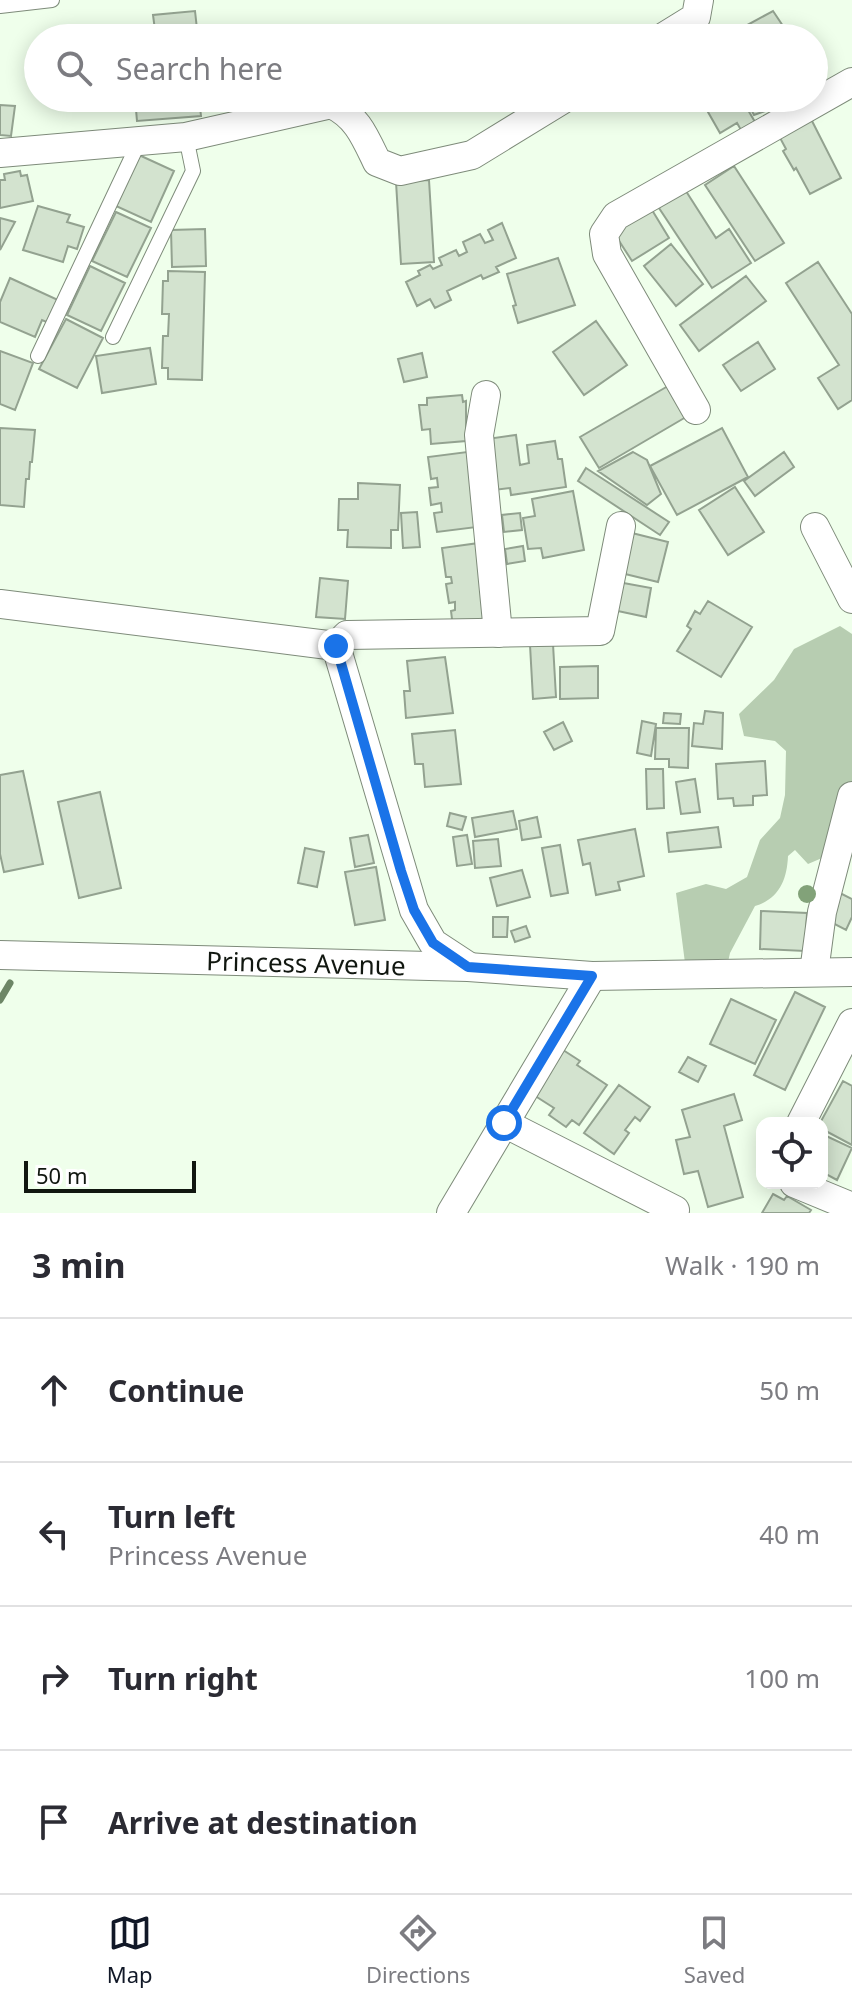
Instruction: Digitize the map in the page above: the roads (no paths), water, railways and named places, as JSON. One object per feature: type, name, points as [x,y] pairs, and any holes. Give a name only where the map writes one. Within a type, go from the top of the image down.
[{"type":"street","points":[[685,24],[696,17],[699,0]]},
{"type":"street","points":[[828,96],[852,82]]},
{"type":"street","points":[[0,153],[186,137],[296,112]]},
{"type":"street","points":[[348,112],[358,124],[377,162],[400,171],[472,155],[542,112]]},
{"type":"street","points":[[696,410],[607,254],[604,234],[616,216],[799,112]]},
{"type":"street","points":[[486,395],[479,435],[498,633]]},
{"type":"street","points":[[336,646],[347,635],[600,631],[621,526]]},
{"type":"street","points":[[815,527],[852,599]]},
{"type":"street","points":[[0,604],[336,646]]},
{"type":"street","points":[[336,646],[414,910],[433,943],[468,967]]},
{"type":"street","points":[[814,972],[822,912],[852,796]]},
{"type":"street","name":"Princess Avenue","points":[[0,955],[468,967],[592,976],[852,972]]},
{"type":"street","points":[[451,1213],[592,976]]},
{"type":"street","points":[[804,1117],[852,1023]]},
{"type":"street","points":[[504,1123],[675,1210]]},
{"type":"street","points":[[808,1189],[852,1207]]},
{"type":"lane","points":[[0,6],[52,0]]},
{"type":"lane","points":[[113,337],[193,171],[186,137]]},
{"type":"lane","points":[[38,356],[139,141]]},
{"type":"waterway","points":[[0,1000],[10,983]]}]
